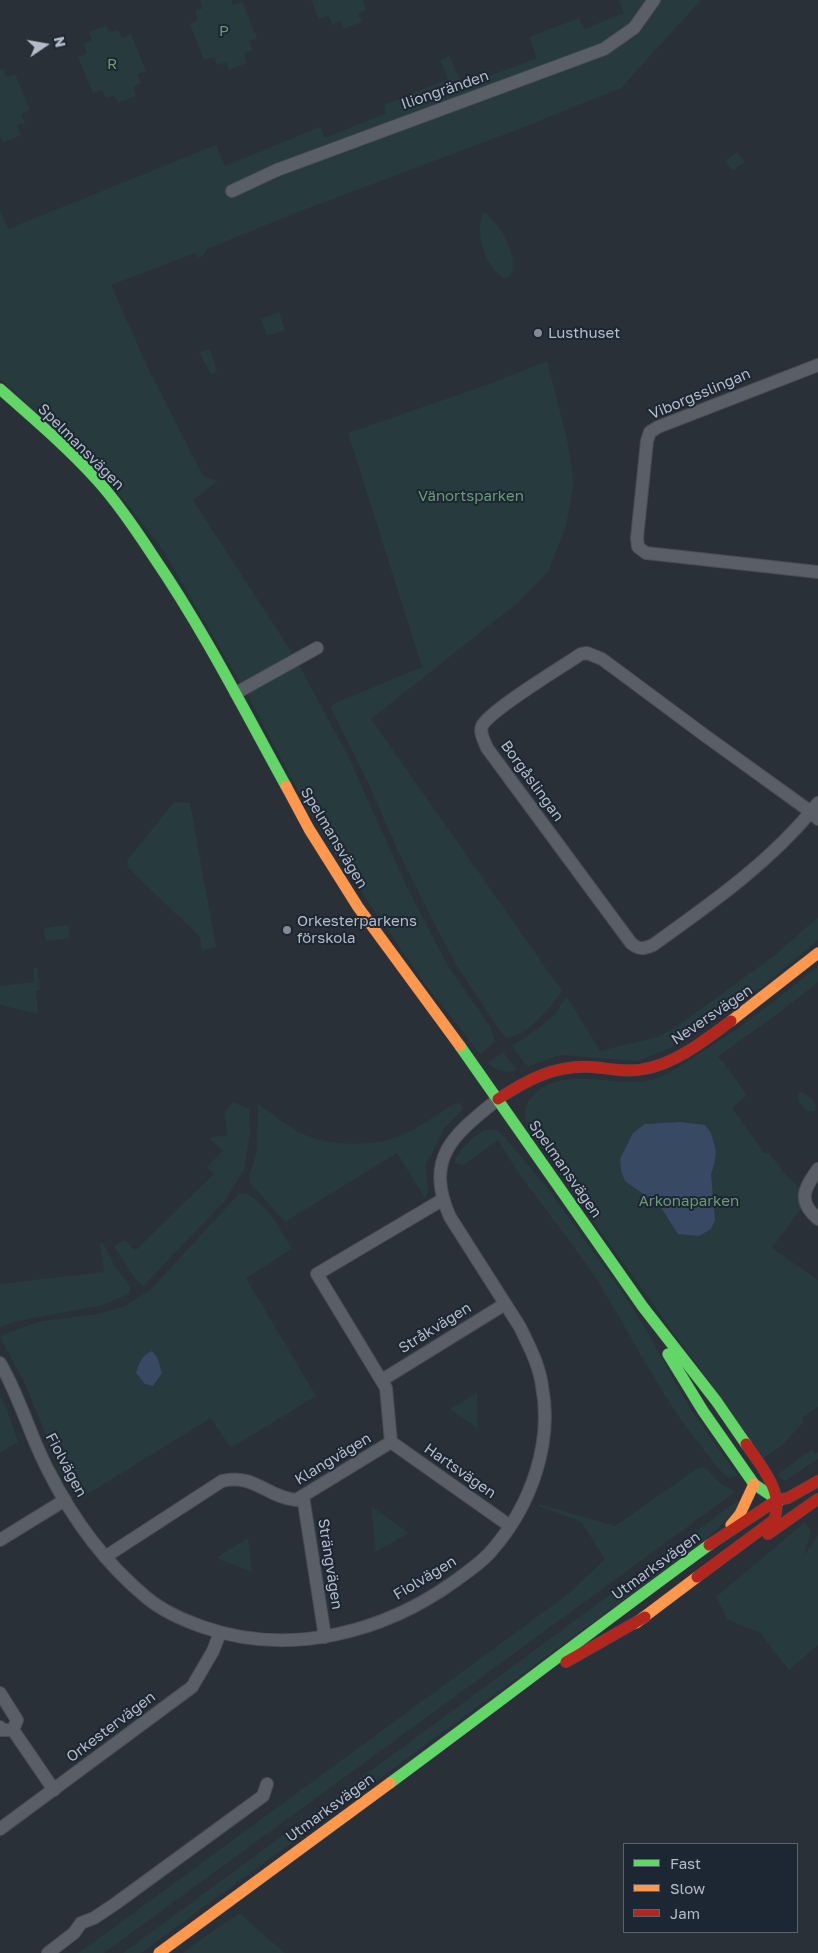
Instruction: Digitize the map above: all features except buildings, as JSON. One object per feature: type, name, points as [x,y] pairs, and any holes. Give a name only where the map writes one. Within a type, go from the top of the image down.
[{"type":"main road","name":"Spelmansvägen","points":[[0,390],[38,422],[97,480],[132,524],[173,585],[236,692],[309,830],[358,907],[498,1099],[643,1307],[717,1402],[768,1475],[777,1500]]},
{"type":"main road","name":"Neversvägen","points":[[498,1099],[530,1079],[558,1067],[585,1066],[632,1071],[647,1069],[684,1054],[756,1004],[818,953]]},
{"type":"main road","name":"Spelmansvägen","points":[[643,1307],[682,1379],[754,1484],[777,1500],[788,1505],[805,1508]]},
{"type":"main road","name":"Utmarksvägen","points":[[159,1953],[519,1688],[583,1637],[722,1536],[777,1500],[788,1498],[818,1481]]},
{"type":"main road","points":[[722,1536],[740,1514],[754,1484]]},
{"type":"main road","name":"Utmarksvägen","points":[[519,1688],[636,1623],[690,1590],[818,1499]]},
{"type":"main road","points":[[636,1623],[770,1524],[777,1514],[777,1500]]},
{"type":"street","name":"Iliongränden","points":[[232,191],[277,170],[604,49],[634,28],[654,0]]},
{"type":"street","name":"Viborgsslingan","points":[[818,364],[658,427],[650,432],[647,441],[637,538],[638,548],[646,554],[818,572]]},
{"type":"street","points":[[236,692],[317,648]]},
{"type":"street","name":"Borgåslingan","points":[[581,654],[593,654],[706,737],[816,811],[786,840],[730,888],[654,945],[638,948],[631,943],[488,748],[481,729],[483,724],[495,712],[581,654]]},
{"type":"street","name":"Fiolvägen","points":[[0,1363],[48,1471],[65,1500],[105,1557],[148,1599],[173,1615],[220,1633],[253,1640],[277,1641],[325,1637],[354,1630],[394,1616],[436,1594],[493,1550],[524,1503],[534,1479],[541,1451],[545,1407],[535,1359],[520,1327],[450,1217],[442,1200],[441,1167],[444,1152],[465,1126],[498,1099]]},
{"type":"street","points":[[818,1170],[807,1184],[804,1192],[805,1203],[810,1212],[818,1218]]},
{"type":"street","name":"Klangvägen","points":[[105,1557],[222,1481],[241,1478],[285,1499],[296,1500],[391,1442],[386,1388],[317,1274],[442,1200]]},
{"type":"street","name":"Stråkvägen","points":[[382,1380],[505,1304]]},
{"type":"street","name":"Hartsvägen","points":[[391,1442],[510,1526]]},
{"type":"street","name":"Strängvägen","points":[[303,1496],[325,1637]]},
{"type":"street","points":[[0,1540],[65,1500]]},
{"type":"street","name":"Orkestervägen","points":[[0,1829],[192,1687],[213,1651],[220,1633]]},
{"type":"street","points":[[0,1693],[17,1720],[13,1730]]},
{"type":"street","points":[[0,1727],[2,1730],[13,1730]]},
{"type":"street","points":[[13,1730],[54,1790]]},
{"type":"street","points":[[48,1953],[74,1933],[81,1923],[94,1918],[116,1904],[263,1796],[267,1784]]},
{"type":"green space","name":"P","points":[[200,0],[231,0],[233,5],[242,1],[257,38],[249,41],[252,50],[244,54],[247,63],[229,70],[226,62],[217,65],[214,57],[204,60],[190,24],[198,20],[195,11],[203,8]]},
{"type":"green space","points":[[311,0],[365,0],[363,1],[366,10],[358,13],[362,22],[344,29],[340,21],[332,25],[328,16],[319,19]]},
{"type":"green space","points":[[619,0],[701,0],[621,88],[514,131],[293,214],[207,249],[203,256],[198,258],[195,253],[111,285],[147,366],[203,476],[218,481],[193,500],[294,656],[241,684],[163,550],[125,501],[72,444],[0,379],[0,210],[8,229],[216,145],[225,166],[320,127],[325,138],[386,113],[384,105],[448,79],[440,60],[449,56],[463,86],[537,58],[529,37],[579,18],[584,29],[624,13]]},
{"type":"green space","name":"R","points":[[106,25],[109,33],[118,30],[122,38],[131,34],[146,71],[137,74],[141,83],[133,87],[136,96],[118,103],[114,95],[106,98],[102,90],[93,93],[78,57],[87,53],[84,44],[92,41],[89,32]]},
{"type":"green space","points":[[3,69],[6,77],[15,74],[30,110],[22,114],[25,123],[17,126],[21,135],[3,143],[0,136],[0,70]]},
{"type":"green space","points":[[737,152],[745,162],[733,171],[725,161]]},
{"type":"green space","points":[[484,213],[490,217],[503,234],[512,255],[513,265],[511,273],[506,279],[493,267],[483,249],[480,230]]},
{"type":"green space","points":[[279,312],[285,330],[267,336],[261,319]]},
{"type":"green space","points":[[210,349],[217,372],[211,374],[199,352]]},
{"type":"green space","name":"Vänortsparken","points":[[547,361],[567,439],[574,483],[566,526],[548,572],[515,605],[371,719],[562,991],[545,1013],[530,1027],[514,1036],[506,1038],[455,963],[399,853],[367,780],[331,708],[333,704],[422,667],[348,433],[492,383]]},
{"type":"green space","points":[[299,665],[350,760],[406,885],[448,966],[491,1028],[495,1042],[480,1054],[428,988],[335,854],[305,804],[247,694]]},
{"type":"green space","points":[[174,802],[190,803],[216,947],[202,951],[200,937],[128,868],[127,861]]},
{"type":"green space","points":[[818,917],[818,940],[763,986],[670,1048],[638,1061],[561,1055],[529,1066],[525,1064],[512,1046],[555,1014],[567,997],[600,1051],[658,1037],[680,1024],[774,956]]},
{"type":"green space","points":[[68,925],[70,938],[46,941],[44,928]]},
{"type":"green space","name":"Arkonaparken","points":[[818,966],[818,982],[779,1013],[717,1057],[723,1062],[747,1095],[732,1108],[765,1154],[768,1152],[786,1175],[804,1192],[805,1203],[772,1248],[818,1280],[818,1407],[802,1418],[803,1423],[781,1446],[764,1458],[572,1192],[529,1128],[525,1114],[528,1102],[532,1096],[543,1087],[561,1080],[587,1079],[640,1082],[652,1080],[668,1073],[741,1026]]},
{"type":"green space","points":[[33,968],[37,968],[40,990],[36,991],[38,1014],[0,1005],[0,986],[34,982]]},
{"type":"green space","points":[[503,1052],[517,1070],[502,1071],[488,1063]]},
{"type":"green space","points":[[801,1092],[813,1099],[816,1108],[814,1111],[807,1111],[799,1102],[798,1093]]},
{"type":"green space","points":[[233,1102],[249,1109],[250,1132],[244,1170],[224,1202],[143,1286],[136,1280],[114,1246],[125,1240],[135,1251],[214,1174],[207,1167],[223,1151],[209,1138],[227,1135],[225,1111]]},
{"type":"green space","points":[[460,1103],[464,1108],[444,1128],[431,1156],[425,1164],[428,1193],[425,1198],[397,1153],[285,1222],[250,1183],[249,1176],[257,1152],[258,1104],[310,1137],[331,1142],[355,1144],[380,1142],[400,1136],[453,1104]]},
{"type":"green space","points":[[484,1130],[498,1130],[546,1186],[625,1296],[691,1410],[738,1476],[728,1478],[723,1473],[680,1417],[653,1376],[590,1270],[519,1174],[498,1140],[464,1165],[454,1163],[466,1144]]},
{"type":"green space","points":[[245,1193],[253,1197],[266,1210],[278,1225],[292,1249],[246,1278],[316,1396],[231,1448],[211,1418],[78,1500],[59,1467],[25,1384],[0,1337],[42,1321],[98,1314],[125,1306],[150,1290],[239,1194]]},
{"type":"green space","points":[[100,1243],[103,1243],[113,1263],[130,1287],[129,1294],[103,1305],[13,1322],[0,1328],[0,1284],[104,1272]]},
{"type":"green space","points":[[477,1393],[478,1429],[450,1409]]},
{"type":"green space","points":[[0,1397],[7,1409],[18,1442],[0,1453]]},
{"type":"green space","points":[[812,1449],[815,1454],[818,1452],[818,1459],[785,1481],[777,1475]]},
{"type":"green space","points":[[703,1467],[721,1484],[735,1492],[104,1953],[79,1953],[571,1592],[605,1559],[581,1522],[539,1506],[539,1504],[615,1526],[698,1468]]},
{"type":"green space","points":[[740,1499],[735,1512],[704,1541],[141,1953],[123,1953]]},
{"type":"green space","points":[[371,1506],[409,1533],[376,1552]]},
{"type":"green space","points":[[805,1522],[811,1531],[804,1556],[818,1535],[818,1645],[789,1670],[759,1632],[728,1620],[716,1597]]},
{"type":"green space","points":[[248,1538],[252,1572],[216,1558]]},
{"type":"green space","points":[[239,1913],[285,1953],[182,1953]]},
{"type":"water","points":[[680,1122],[705,1125],[711,1133],[716,1151],[711,1174],[715,1220],[711,1229],[699,1236],[678,1234],[660,1206],[625,1181],[621,1171],[620,1159],[633,1133],[645,1124]]},
{"type":"water","points":[[152,1351],[157,1357],[162,1373],[153,1386],[145,1384],[136,1373],[141,1360]]},
{"type":"traffic: fast","points":[[0,389],[86,468],[126,517],[189,612],[286,786]]},
{"type":"traffic: fast","points":[[460,1046],[643,1307],[717,1402],[746,1444]]},
{"type":"traffic: fast","points":[[668,1354],[703,1411],[754,1484],[779,1501]]},
{"type":"traffic: fast","points":[[390,1783],[709,1545]]},
{"type":"traffic: slow","points":[[286,786],[309,829],[358,907],[460,1046]]},
{"type":"traffic: slow","points":[[731,1021],[818,953]]},
{"type":"traffic: slow","points":[[731,1525],[740,1514],[754,1484]]},
{"type":"traffic: slow","points":[[636,1623],[697,1577]]},
{"type":"traffic: slow","points":[[159,1953],[390,1783]]},
{"type":"traffic: jam","points":[[498,1099],[530,1080],[565,1068],[591,1067],[631,1071],[668,1062],[690,1050],[731,1021]]},
{"type":"traffic: jam","points":[[697,1577],[774,1520],[777,1510],[774,1490],[770,1480],[746,1444]]},
{"type":"traffic: jam","points":[[709,1545],[777,1500],[788,1498],[818,1481]]},
{"type":"traffic: jam","points":[[768,1534],[818,1499]]},
{"type":"traffic: jam","points":[[566,1662],[645,1617]]},
{"type":"place","name":"Lusthuset","points":[[538,333]]},
{"type":"place","name":"Orkesterparkens förskola","points":[[287,930]]}]
